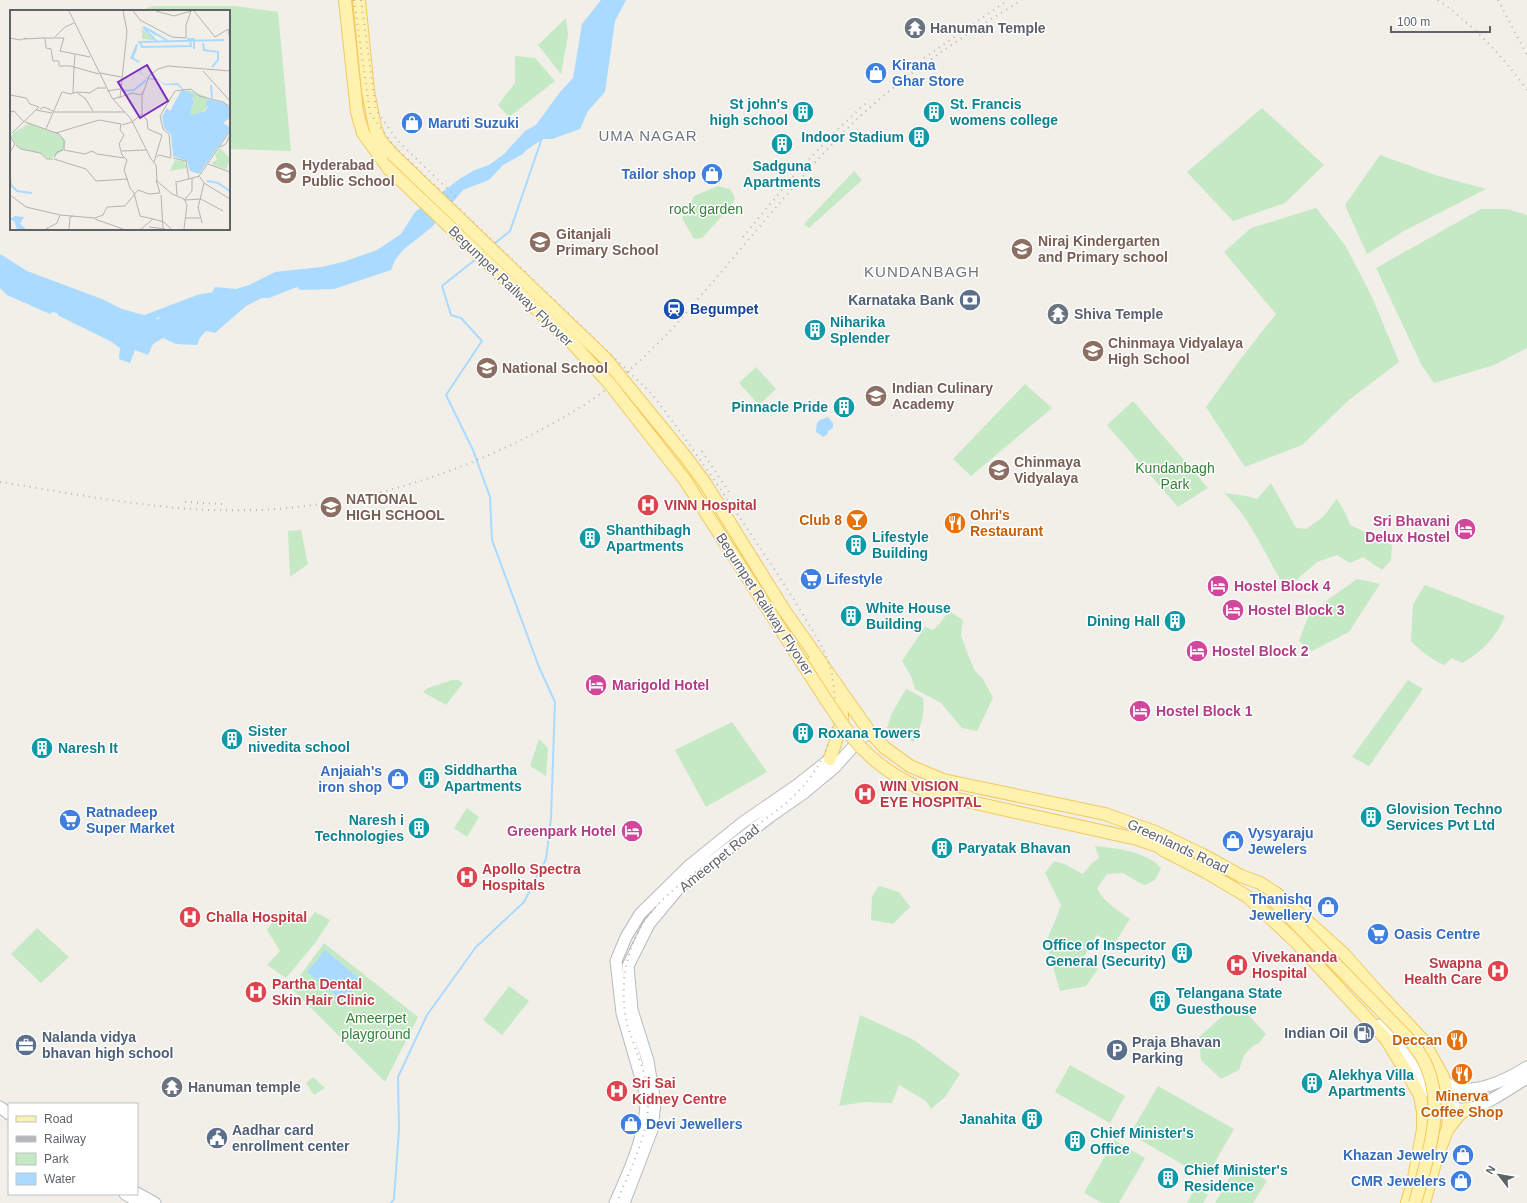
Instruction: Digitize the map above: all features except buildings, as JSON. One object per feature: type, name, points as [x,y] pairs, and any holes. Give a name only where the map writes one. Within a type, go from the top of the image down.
[{"type":"main road","name":"Begumpet Railway Flyover","points":[[344,0],[357,112],[363,133],[389,169],[574,345],[595,367],[631,411],[685,480],[852,737],[877,762],[915,787],[942,796],[1115,833],[1158,846],[1165,851]]},
{"type":"main road","name":"Begumpet Railway Flyover","points":[[360,0],[368,91],[375,127],[380,140],[391,153],[604,358],[685,456],[705,483],[784,610]]},
{"type":"main road","points":[[631,411],[654,434],[690,475],[838,702],[842,714],[842,721],[830,759]]},
{"type":"main road","name":"Greenlands Road","points":[[784,610],[869,731],[885,748],[910,766],[943,780],[1105,814],[1154,832],[1203,855],[1241,876],[1260,883],[1277,894],[1344,954],[1422,1039],[1444,1081],[1450,1106],[1448,1128],[1437,1156],[1424,1203]]},
{"type":"main road","name":"Ameerpet Road","points":[[624,1203],[652,1130],[655,1103],[648,1061],[632,1010],[628,966],[649,924],[679,888],[696,873],[727,848],[804,793],[825,776],[869,731]]},
{"type":"main road","name":"Ameerpet Road","points":[[615,1203],[633,1163],[643,1129],[646,1104],[646,1096],[622,1013],[616,961],[626,937],[640,914],[690,865],[742,823],[798,785],[830,759]]},
{"type":"main road","points":[[936,802],[943,780]]},
{"type":"main road","name":"Greenlands Road","points":[[1165,851],[1206,872],[1248,897],[1296,942],[1386,1039],[1420,1096],[1423,1112],[1423,1129],[1414,1178],[1404,1187],[1400,1203]]},
{"type":"main road","points":[[1241,876],[1272,899],[1398,1028],[1412,1043],[1422,1057],[1431,1082],[1435,1104],[1434,1125],[1415,1203]]},
{"type":"main road","name":"Greenlands Road","points":[[1370,1020],[1399,1044],[1430,1091],[1439,1100],[1450,1106]]},
{"type":"main road","points":[[1444,1081],[1452,1088],[1468,1090],[1490,1085],[1527,1068]]},
{"type":"main road","points":[[1444,1138],[1449,1127],[1466,1109],[1480,1104],[1527,1078]]},
{"type":"main road","points":[[1450,1106],[1466,1109]]},
{"type":"main road","points":[[0,1107],[8,1113]]},
{"type":"main road","points":[[0,1116],[8,1122]]},
{"type":"main road","points":[[1407,1203],[1414,1178]]},
{"type":"main road","points":[[138,1194],[155,1203]]},
{"type":"main road","points":[[127,1195],[140,1203]]},
{"type":"green space","points":[[235,6],[278,12],[291,151],[230,149],[230,10],[144,10],[149,7]]},
{"type":"green space","points":[[566,18],[568,35],[561,74],[538,45]]},
{"type":"green space","points":[[515,56],[535,58],[555,81],[509,117],[498,105],[515,83]]},
{"type":"green space","points":[[1262,108],[1324,165],[1285,203],[1233,221],[1187,172]]},
{"type":"green space","points":[[1380,155],[1438,176],[1486,189],[1402,232],[1367,254],[1345,205]]},
{"type":"green space","points":[[854,171],[862,180],[809,228],[804,224]]},
{"type":"green space","name":"rock garden","points":[[718,186],[730,189],[735,198],[731,206],[702,238],[694,239],[682,218],[694,196]]},
{"type":"green space","points":[[1316,208],[1345,245],[1372,297],[1399,362],[1349,400],[1302,445],[1245,467],[1206,407],[1242,357],[1276,314],[1224,252],[1251,228]]},
{"type":"green space","points":[[1481,209],[1507,209],[1527,215],[1527,348],[1494,365],[1434,383],[1422,366],[1376,268]]},
{"type":"green space","points":[[756,367],[776,389],[759,405],[739,383]]},
{"type":"green space","points":[[1025,384],[1052,408],[971,476],[953,459]]},
{"type":"green space","name":"Kundanbagh Park","points":[[1133,401],[1208,488],[1178,507],[1107,425]]},
{"type":"green space","points":[[1271,483],[1296,528],[1306,529],[1323,517],[1337,499],[1346,514],[1350,525],[1392,545],[1391,560],[1382,570],[1363,557],[1350,563],[1337,555],[1317,562],[1286,589],[1251,527],[1224,493],[1257,499]]},
{"type":"green space","points":[[301,530],[308,564],[290,577],[288,531]]},
{"type":"green space","points":[[1357,579],[1380,584],[1349,632],[1312,651],[1299,641],[1308,617],[1329,599]]},
{"type":"green space","points":[[1425,585],[1505,616],[1499,629],[1489,642],[1477,653],[1462,663],[1452,658],[1444,665],[1426,654],[1411,641],[1413,604]]},
{"type":"green space","points":[[949,611],[963,620],[961,635],[968,655],[975,671],[983,679],[993,698],[977,731],[962,728],[941,703],[915,689],[911,676],[902,661],[925,627],[933,630]]},
{"type":"green space","points":[[452,680],[458,680],[463,683],[446,705],[423,692],[428,688]]},
{"type":"green space","points":[[1408,680],[1423,689],[1369,766],[1352,757]]},
{"type":"green space","points":[[906,689],[923,698],[922,721],[913,742],[904,735],[887,728],[891,715]]},
{"type":"green space","points":[[732,722],[767,772],[706,807],[675,750]]},
{"type":"green space","points":[[539,739],[548,748],[546,776],[530,766]]},
{"type":"green space","points":[[467,808],[479,817],[467,837],[454,828]]},
{"type":"green space","points":[[1095,846],[1112,848],[1140,855],[1148,858],[1161,868],[1155,880],[1145,885],[1123,873],[1107,874],[1097,888],[1107,902],[1130,919],[1114,944],[1097,935],[1082,960],[1098,969],[1086,986],[1060,991],[1046,942],[1061,905],[1045,873],[1054,861],[1064,864],[1083,874],[1091,864],[1099,858]]},
{"type":"green space","points":[[879,886],[899,892],[910,907],[893,924],[871,920],[872,896]]},
{"type":"green space","points":[[280,911],[308,921],[315,912],[330,920],[316,942],[286,978],[267,965],[280,951],[267,930]]},
{"type":"green space","points":[[37,928],[69,957],[41,983],[11,954]]},
{"type":"green space","name":"Ameerpet playground","points":[[324,943],[418,1017],[385,1082],[291,988]]},
{"type":"green space","points":[[509,986],[529,1001],[502,1035],[483,1020]]},
{"type":"green space","points":[[1242,1008],[1266,1034],[1259,1043],[1253,1046],[1244,1055],[1239,1070],[1221,1079],[1201,1060],[1199,1037],[1226,1013]]},
{"type":"green space","points":[[860,1015],[914,1040],[960,1074],[945,1097],[931,1109],[926,1101],[899,1085],[892,1103],[864,1102],[839,1106]]},
{"type":"green space","points":[[1070,1065],[1125,1096],[1110,1123],[1055,1092]]},
{"type":"green space","points":[[313,1077],[325,1088],[314,1095],[306,1083]]},
{"type":"green space","points":[[1158,1086],[1234,1129],[1206,1178],[1130,1134]]},
{"type":"green space","points":[[1114,1140],[1145,1158],[1119,1203],[1102,1203],[1084,1193]]},
{"type":"green space","points":[[1237,1164],[1251,1170],[1267,1181],[1253,1203],[1215,1203]]},
{"type":"green space","points":[[1195,1188],[1208,1195],[1203,1203],[1187,1203]]},
{"type":"water","points":[[601,0],[626,0],[615,21],[605,92],[588,111],[580,129],[552,139],[534,139],[523,154],[503,165],[489,180],[463,190],[432,227],[403,250],[395,260],[391,270],[334,289],[300,290],[297,287],[269,298],[262,298],[246,306],[215,333],[206,331],[200,338],[197,345],[176,344],[163,338],[153,344],[148,355],[135,350],[130,363],[119,359],[120,348],[110,341],[59,316],[57,313],[52,312],[50,314],[7,295],[0,288],[0,254],[27,271],[102,299],[122,309],[158,319],[165,312],[168,306],[178,303],[184,305],[193,303],[194,298],[201,301],[208,300],[215,287],[236,289],[249,285],[275,272],[321,267],[343,262],[377,250],[401,234],[415,212],[461,178],[475,170],[489,165],[504,154],[525,131],[536,125],[560,92],[573,78],[582,24]]},
{"type":"water","points":[[828,417],[833,423],[833,428],[828,431],[827,435],[822,437],[816,432],[817,423]]},
{"type":"water","points":[[325,950],[361,980],[344,1002],[307,972]]},
{"type":"waterway","points":[[523,148],[544,134]]},
{"type":"waterway","points":[[494,244],[510,231],[542,138]]},
{"type":"waterway","points":[[391,1203],[394,1199],[399,1129],[398,1077],[427,1015],[476,947],[524,902],[546,859],[551,818],[555,702],[539,667],[492,540],[490,497],[473,450],[446,395],[482,341],[461,318],[451,315],[442,286],[476,259]]},
{"type":"waterway","points":[[141,320],[199,298],[219,295]]},
{"type":"railway","points":[[354,0],[370,113],[393,145],[651,393],[707,470],[800,609],[826,656],[833,681],[835,700],[831,734],[819,764],[810,778],[785,804],[669,894],[655,907],[634,940],[629,954],[624,983],[625,1013],[646,1083],[648,1102],[645,1129],[637,1154],[617,1203]]},
{"type":"railway","points":[[361,0],[376,110],[398,141],[456,197]]},
{"type":"railway","points":[[924,58],[1008,0]]},
{"type":"railway","points":[[0,482],[158,506],[210,510],[262,510],[287,508],[348,499],[419,481],[454,469],[521,440],[584,405],[603,392],[662,340],[822,155],[880,98],[949,46],[1022,0]]},
{"type":"railway","points":[[1438,0],[1475,30],[1486,41],[1527,90]]},
{"type":"railway","points":[[1498,0],[1527,55]]},
{"type":"railway","points":[[743,237],[795,174],[836,131],[869,100]]},
{"type":"railway","points":[[702,451],[729,492]]},
{"type":"railway","points":[[185,502],[223,504]]},
{"type":"place","name":"Hanuman Temple","points":[[915,28]]},
{"type":"place","name":"Kirana Ghar Store","points":[[876,73]]},
{"type":"place","name":"St john's high school","points":[[803,112]]},
{"type":"place","name":"St. Francis womens college","points":[[934,112]]},
{"type":"place","name":"Maruti Suzuki","points":[[412,123]]},
{"type":"place","name":"Indoor Stadium","points":[[919,137]]},
{"type":"place","name":"Sadguna Apartments","points":[[782,144]]},
{"type":"place","name":"Hyderabad Public School","points":[[286,173]]},
{"type":"place","name":"Tailor shop","points":[[712,174]]},
{"type":"place","name":"Gitanjali Primary School","points":[[540,242]]},
{"type":"place","name":"Niraj Kindergarten and Primary school","points":[[1022,249]]},
{"type":"place","name":"Karnataka Bank","points":[[970,300]]},
{"type":"place","name":"Begumpet","points":[[674,309]]},
{"type":"place","name":"Shiva Temple","points":[[1058,314]]},
{"type":"place","name":"Niharika Splender","points":[[815,330]]},
{"type":"place","name":"Chinmaya Vidyalaya High School","points":[[1093,351]]},
{"type":"place","name":"National School","points":[[487,368]]},
{"type":"place","name":"Indian Culinary Academy","points":[[876,396]]},
{"type":"place","name":"Pinnacle Pride","points":[[844,407]]},
{"type":"place","name":"Chinmaya Vidyalaya","points":[[999,470]]},
{"type":"place","name":"VINN Hospital","points":[[648,505]]},
{"type":"place","name":"NATIONAL HIGH SCHOOL","points":[[331,507]]},
{"type":"place","name":"Club 8","points":[[857,520]]},
{"type":"place","name":"Ohri's Restaurant","points":[[955,523]]},
{"type":"place","name":"Sri Bhavani Delux Hostel","points":[[1465,529]]},
{"type":"place","name":"Shanthibagh Apartments","points":[[590,538]]},
{"type":"place","name":"Lifestyle Building","points":[[856,545]]},
{"type":"place","name":"Lifestyle","points":[[811,579]]},
{"type":"place","name":"Hostel Block 4","points":[[1218,586]]},
{"type":"place","name":"Hostel Block 3","points":[[1233,610]]},
{"type":"place","name":"White House Building","points":[[851,616]]},
{"type":"place","name":"Dining Hall","points":[[1175,621]]},
{"type":"place","name":"Hostel Block 2","points":[[1197,651]]},
{"type":"place","name":"Marigold Hotel","points":[[596,685]]},
{"type":"place","name":"Hostel Block 1","points":[[1140,711]]},
{"type":"place","name":"Roxana Towers","points":[[803,733]]},
{"type":"place","name":"Sister nivedita school","points":[[232,739]]},
{"type":"place","name":"Naresh It","points":[[42,748]]},
{"type":"place","name":"Siddhartha Apartments","points":[[429,778]]},
{"type":"place","name":"Anjaiah's iron shop","points":[[398,779]]},
{"type":"place","name":"WIN VISION EYE HOSPITAL","points":[[865,794]]},
{"type":"place","name":"Glovision Techno Services Pvt Ltd","points":[[1371,817]]},
{"type":"place","name":"Ratnadeep Super Market","points":[[70,820]]},
{"type":"place","name":"Naresh i Technologies","points":[[419,828]]},
{"type":"place","name":"Greenpark Hotel","points":[[632,831]]},
{"type":"place","name":"Vysyaraju Jewelers","points":[[1233,841]]},
{"type":"place","name":"Paryatak Bhavan","points":[[942,848]]},
{"type":"place","name":"Apollo Spectra Hospitals","points":[[467,877]]},
{"type":"place","name":"Thanishq Jewellery","points":[[1328,907]]},
{"type":"place","name":"Challa Hospital","points":[[190,917]]},
{"type":"place","name":"Oasis Centre","points":[[1378,934]]},
{"type":"place","name":"Office of Inspector General (Security)","points":[[1182,953]]},
{"type":"place","name":"Vivekananda Hospital","points":[[1237,965]]},
{"type":"place","name":"Swapna Health Care","points":[[1498,971]]},
{"type":"place","name":"Partha Dental Skin Hair Clinic","points":[[256,992]]},
{"type":"place","name":"Telangana State Guesthouse","points":[[1160,1001]]},
{"type":"place","name":"Indian Oil","points":[[1364,1033]]},
{"type":"place","name":"Deccan","points":[[1457,1040]]},
{"type":"place","name":"Nalanda vidya bhavan high school","points":[[26,1045]]},
{"type":"place","name":"Praja Bhavan Parking","points":[[1117,1050]]},
{"type":"place","name":"Minerva Coffee Shop","points":[[1462,1074]]},
{"type":"place","name":"Alekhya Villa Apartments","points":[[1312,1083]]},
{"type":"place","name":"Hanuman temple","points":[[172,1087]]},
{"type":"place","name":"Sri Sai Kidney Centre","points":[[617,1091]]},
{"type":"place","name":"Janahita","points":[[1032,1119]]},
{"type":"place","name":"Devi Jewellers","points":[[631,1124]]},
{"type":"place","name":"Aadhar card enrollment center","points":[[217,1138]]},
{"type":"place","name":"Chief Minister's Office","points":[[1075,1141]]},
{"type":"place","name":"Khazan Jewelry","points":[[1463,1155]]},
{"type":"place","name":"Chief Minister's Residence","points":[[1168,1178]]},
{"type":"place","name":"CMR Jewelers","points":[[1461,1181]]},
{"type":"district","name":"UMA NAGAR","points":[[648,135]]},
{"type":"district","name":"KUNDANBAGH","points":[[922,271]]}]
